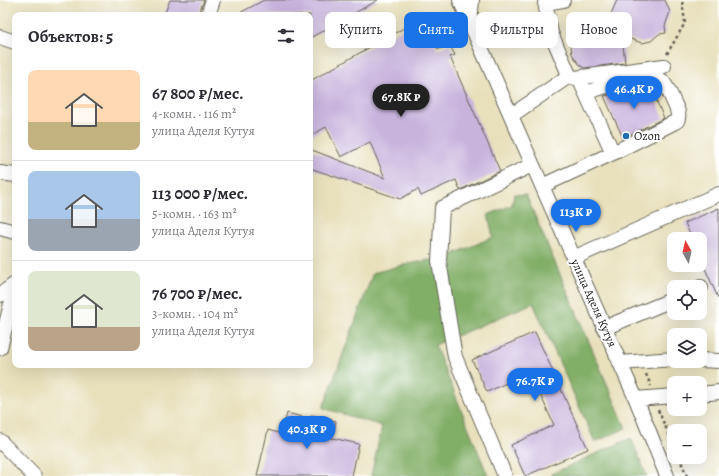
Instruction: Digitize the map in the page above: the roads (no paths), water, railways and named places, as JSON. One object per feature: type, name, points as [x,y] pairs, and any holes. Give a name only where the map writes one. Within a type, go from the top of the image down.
[{"type":"street","points":[[209,12],[213,0]]},
{"type":"street","name":"улица Аделя Кутуя","points":[[460,0],[636,399],[667,476]]},
{"type":"street","points":[[470,24],[472,0]]},
{"type":"street","points":[[563,0],[545,2],[551,33],[574,77],[586,94],[613,152]]},
{"type":"street","points":[[0,37],[12,41]]},
{"type":"street","points":[[512,115],[574,77],[662,67]]},
{"type":"street","points":[[542,186],[677,121],[678,112],[665,85],[659,79],[650,78],[604,86],[586,94]]},
{"type":"street","points":[[505,476],[455,357],[439,261],[442,208],[532,165]]},
{"type":"street","points":[[0,173],[12,175]]},
{"type":"street","points":[[573,258],[719,194]]},
{"type":"street","points":[[0,228],[12,231]]},
{"type":"street","points":[[0,295],[12,286]]},
{"type":"street","points":[[0,348],[12,300]]},
{"type":"street","points":[[604,328],[667,302]]},
{"type":"street","points":[[620,363],[667,360]]},
{"type":"street","points":[[707,360],[719,361]]},
{"type":"street","points":[[707,393],[719,392]]},
{"type":"street","points":[[636,399],[667,397]]},
{"type":"street","points":[[0,441],[34,476]]},
{"type":"place","name":"Ozon","points":[[626,136]]}]
